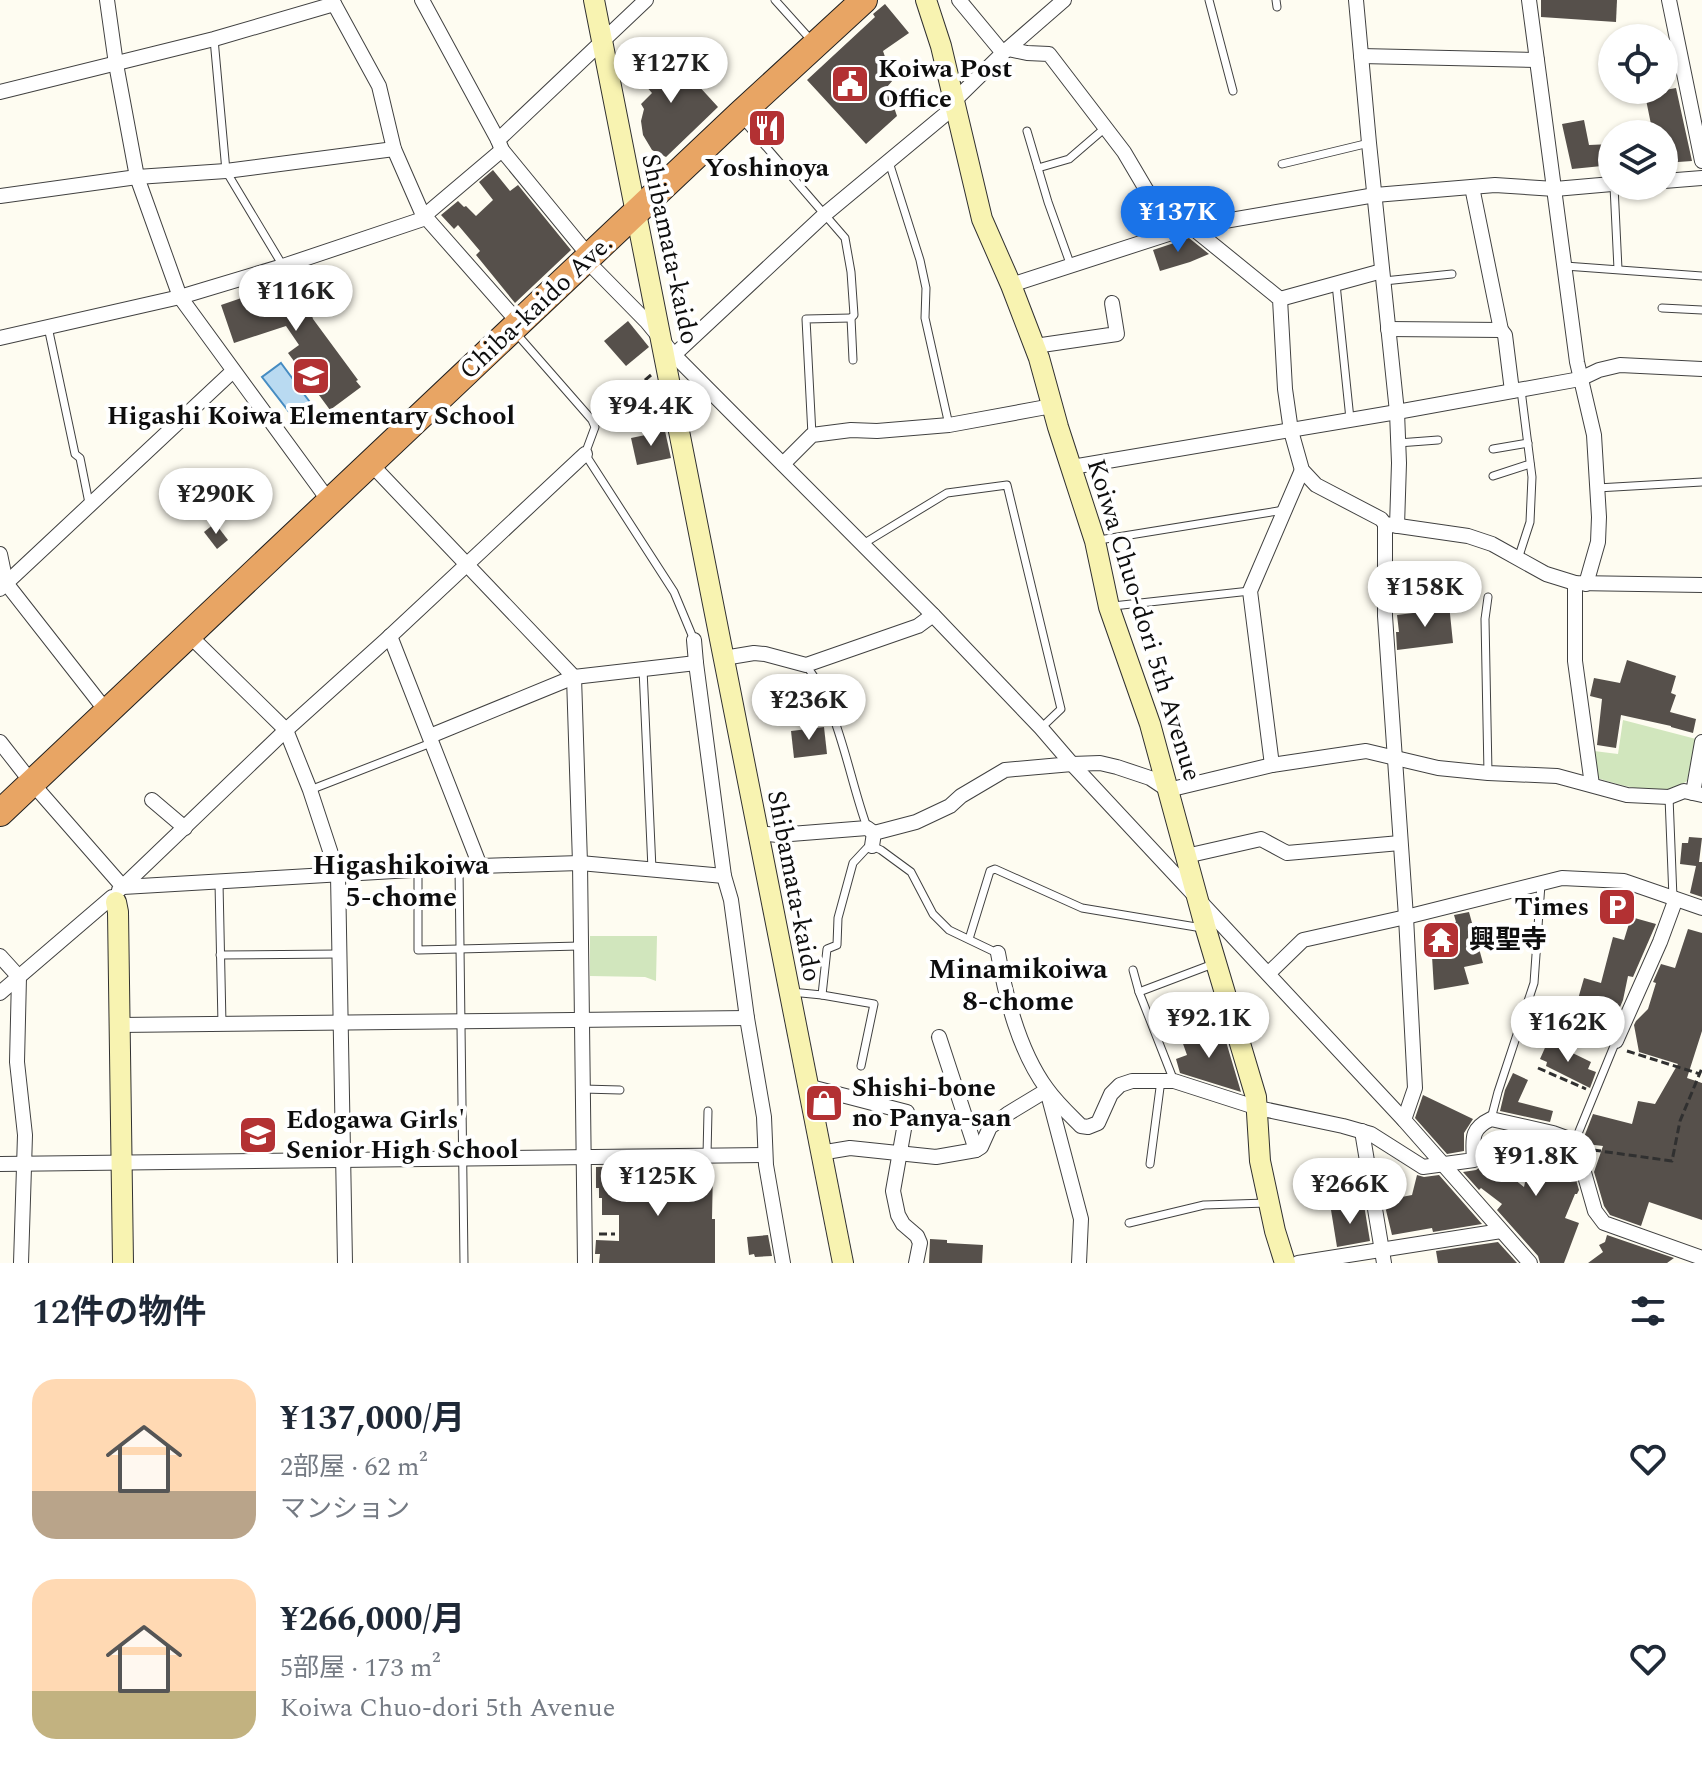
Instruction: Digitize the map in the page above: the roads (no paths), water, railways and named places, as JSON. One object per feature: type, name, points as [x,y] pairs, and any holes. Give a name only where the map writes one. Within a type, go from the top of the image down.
[{"type":"highway","name":"Chiba-kaido Ave.","points":[[0,813],[862,1]]},
{"type":"street","points":[[107,0],[137,177],[180,297],[329,501]]},
{"type":"street","points":[[422,0],[500,145],[588,258],[674,355],[1041,728],[1404,1120],[1530,1263]]},
{"type":"street","name":"Shibamata-kaido","points":[[594,0],[843,1263]]},
{"type":"street","points":[[0,338],[180,297],[283,266],[425,217],[646,0]]},
{"type":"street","name":"Koiwa Chuo-dori 5th Avenue","points":[[926,0],[941,46],[982,219],[1035,346],[1095,541],[1109,607],[1150,724],[1258,1108],[1260,1161],[1285,1263]]},
{"type":"street","points":[[959,0],[1006,51],[1049,54],[1124,152],[1147,191],[1280,299],[1285,389],[1291,431],[1302,470],[1316,485],[1391,525],[1468,536],[1492,544],[1546,574],[1581,584],[1702,585]]},
{"type":"street","points":[[674,355],[824,215],[954,104],[1006,51],[1064,0]]},
{"type":"street","points":[[1356,0],[1397,412],[1398,443],[1385,601],[1415,1088],[1404,1120]]},
{"type":"street","points":[[1529,0],[1563,266],[1580,379],[1594,435],[1598,542],[1581,584],[1575,661],[1592,785]]},
{"type":"street","points":[[1669,0],[1702,161]]},
{"type":"street","points":[[0,92],[214,39],[333,2],[379,86],[394,149],[425,217],[516,326]]},
{"type":"street","points":[[1361,56],[1537,60]]},
{"type":"street","points":[[0,196],[137,177],[226,171],[394,149]]},
{"type":"street","points":[[1678,180],[1702,178]]},
{"type":"street","points":[[1011,285],[1190,227],[1375,195],[1495,185],[1555,189],[1598,186]]},
{"type":"street","points":[[1472,187],[1516,391]]},
{"type":"street","points":[[1280,299],[1336,284],[1383,276]]},
{"type":"street","points":[[1035,346],[1117,334],[1112,303]]},
{"type":"street","points":[[1388,329],[1501,330]]},
{"type":"street","points":[[1072,467],[1516,391],[1580,379],[1620,365],[1702,369]]},
{"type":"street","points":[[107,712],[2,573],[90,505],[233,371]]},
{"type":"street","points":[[783,464],[812,435],[949,425],[1052,406]]},
{"type":"street","points":[[0,993],[120,892],[286,730],[585,454]]},
{"type":"street","points":[[370,463],[574,677],[580,863],[585,1263]]},
{"type":"street","points":[[1272,765],[1250,591],[1302,470]]},
{"type":"street","points":[[724,658],[754,653],[806,665],[918,626],[933,615]]},
{"type":"street","points":[[189,635],[286,730],[338,875],[345,1263]]},
{"type":"street","points":[[390,636],[480,866]]},
{"type":"street","points":[[694,640],[724,876],[731,900],[764,1117],[765,1155],[783,1263]]},
{"type":"street","points":[[432,739],[574,677],[696,663]]},
{"type":"street","points":[[0,742],[120,892],[123,1263]]},
{"type":"street","points":[[757,833],[871,836],[916,822],[950,806],[1005,770],[1100,763],[1150,778],[1168,790],[1272,765],[1366,751],[1438,768],[1557,776],[1627,795],[1669,797],[1684,791],[1698,794],[1702,742]]},
{"type":"street","points":[[152,800],[185,828]]},
{"type":"street","points":[[1186,856],[1261,839],[1287,853],[1400,843]]},
{"type":"street","points":[[120,892],[480,866],[580,863],[724,876]]},
{"type":"street","points":[[1269,973],[1303,940],[1562,878],[1624,881],[1702,908]]},
{"type":"street","points":[[1614,1044],[1660,942],[1674,904],[1673,898]]},
{"type":"street","points":[[998,953],[1004,989],[1027,1057],[1047,1090],[1081,1126],[1098,1123],[1111,1094],[1120,1085],[1132,1081],[1168,1080],[1258,1108],[1371,1134],[1423,1167],[1474,1160],[1473,1139],[1479,1125],[1491,1119],[1553,1133],[1576,1145],[1595,1211],[1604,1223],[1702,1258]]},
{"type":"street","points":[[0,956],[19,977],[17,1062],[25,1135],[21,1263]]},
{"type":"street","points":[[119,1025],[747,1018]]},
{"type":"street","points":[[939,1037],[976,1150]]},
{"type":"street","points":[[807,1086],[907,1112],[893,1191],[898,1215],[920,1243],[916,1263]]},
{"type":"street","points":[[820,1153],[850,1148],[936,1157],[976,1150],[981,1147],[990,1127],[1047,1090]]},
{"type":"street","points":[[1047,1090],[1081,1219],[1079,1263]]},
{"type":"street","points":[[1362,1131],[1383,1257]]},
{"type":"street","points":[[0,1164],[765,1155]]},
{"type":"street","points":[[1298,1263],[1383,1257],[1501,1231]]},
{"type":"lane","points":[[775,0],[815,44]]},
{"type":"lane","points":[[1209,0],[1233,91]]},
{"type":"lane","points":[[214,39],[226,171],[283,266]]},
{"type":"lane","points":[[739,115],[845,238],[854,315],[851,318],[853,360]]},
{"type":"lane","points":[[1038,168],[1069,159],[1105,128]]},
{"type":"lane","points":[[1027,131],[1071,266]]},
{"type":"lane","points":[[1282,164],[1369,143]]},
{"type":"lane","points":[[889,162],[920,260],[926,288],[925,318],[949,425]]},
{"type":"lane","points":[[1614,200],[1618,269]]},
{"type":"lane","points":[[1563,266],[1702,276]]},
{"type":"lane","points":[[1383,276],[1452,274]]},
{"type":"lane","points":[[1336,284],[1350,419]]},
{"type":"lane","points":[[1662,308],[1702,310]]},
{"type":"lane","points":[[812,435],[806,319],[851,318]]},
{"type":"lane","points":[[516,326],[592,420],[595,427],[585,454],[674,592],[694,640]]},
{"type":"lane","points":[[48,327],[75,454],[80,458],[90,505]]},
{"type":"lane","points":[[1516,391],[1532,477],[1530,522],[1518,559]]},
{"type":"lane","points":[[1398,443],[1438,440]]},
{"type":"lane","points":[[1493,449],[1528,443]]},
{"type":"lane","points":[[1493,476],[1530,464]]},
{"type":"lane","points":[[1597,488],[1702,482]]},
{"type":"lane","points":[[863,544],[947,493],[1007,485],[1061,709],[1041,728]]},
{"type":"lane","points":[[1095,541],[1286,510]]},
{"type":"lane","points":[[1109,607],[1250,591]]},
{"type":"lane","points":[[1488,597],[1485,619],[1488,773]]},
{"type":"lane","points":[[806,665],[838,731],[871,836],[881,850],[911,872],[933,914],[949,930],[998,953]]},
{"type":"lane","points":[[643,669],[652,869]]},
{"type":"lane","points":[[310,790],[432,739]]},
{"type":"lane","points":[[1669,797],[1673,898]]},
{"type":"lane","points":[[822,995],[827,949],[837,945],[838,918],[853,863],[867,848],[871,836]]},
{"type":"lane","points":[[459,868],[464,1263]]},
{"type":"lane","points":[[969,939],[990,871],[995,869],[1082,908],[1205,926]]},
{"type":"lane","points":[[418,870],[418,950],[581,946]]},
{"type":"lane","points":[[219,883],[222,1024]]},
{"type":"lane","points":[[1491,1119],[1534,983],[1541,883]]},
{"type":"lane","points":[[220,955],[339,954]]},
{"type":"lane","points":[[1139,992],[1216,963]]},
{"type":"lane","points":[[1133,970],[1168,1080],[1150,1164]]},
{"type":"lane","points":[[789,992],[874,1004],[861,1066]]},
{"type":"lane","points":[[1576,1145],[1614,1044]]},
{"type":"lane","points":[[583,1089],[620,1090]]},
{"type":"lane","points":[[707,1155],[708,1111]]},
{"type":"lane","points":[[1129,1223],[1204,1205],[1269,1202]]},
{"type":"water","points":[[281,363],[315,409],[297,422],[262,377]]},
{"type":"place","name":"Koiwa Post Office","points":[[850,84]]},
{"type":"place","name":"Yoshinoya","points":[[767,128]]},
{"type":"place","name":"Higashi Koiwa Elementary School","points":[[311,376]]},
{"type":"place","name":"Times","points":[[1617,907]]},
{"type":"place","name":"興聖寺","points":[[1441,940]]},
{"type":"place","name":"Shishi-bone no Panya-san","points":[[824,1103]]},
{"type":"place","name":"Edogawa Girls' Senior High School","points":[[258,1135]]},
{"type":"district","name":"Higashikoiwa 5-chome","points":[[401,881]]},
{"type":"district","name":"Minamikoiwa 8-chome","points":[[1018,985]]}]
